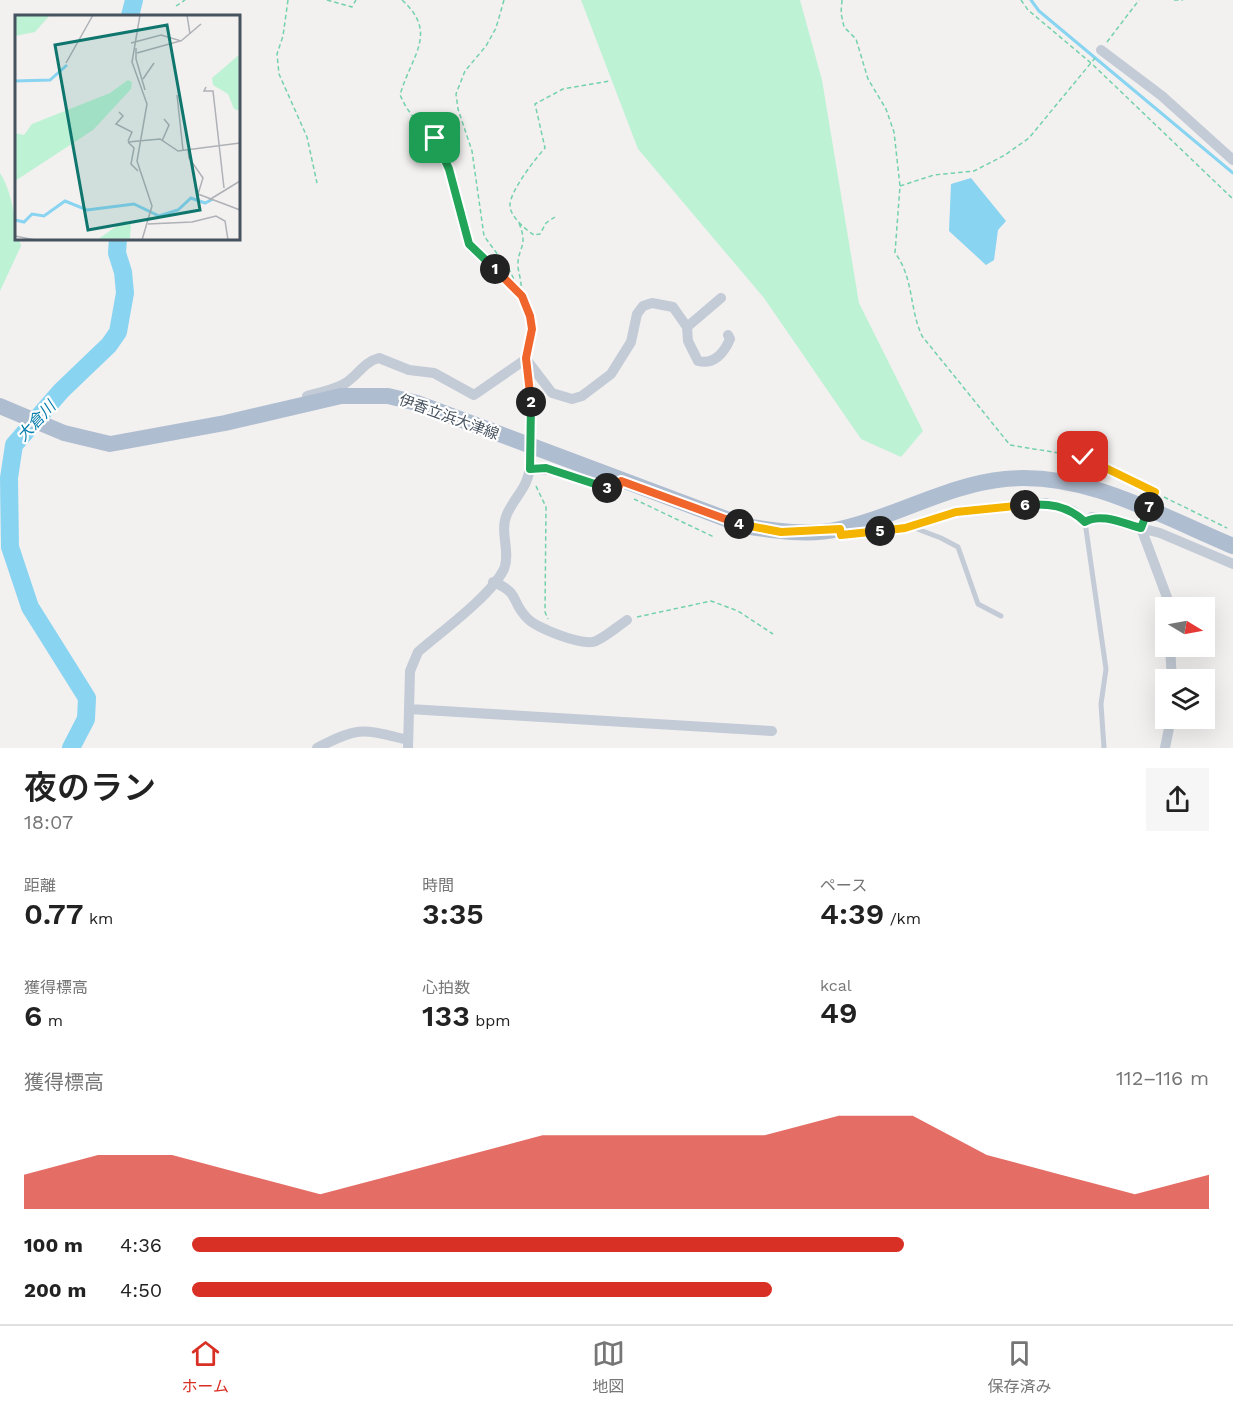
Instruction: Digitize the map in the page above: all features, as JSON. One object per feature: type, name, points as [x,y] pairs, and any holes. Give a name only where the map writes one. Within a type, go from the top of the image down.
[{"type":"main road","name":"伊香立浜大津線","points":[[0,406],[63,434],[86,441],[126,443],[341,396],[388,396],[417,404],[619,486],[745,526],[781,532],[840,529],[961,487],[1004,479],[1035,478],[1094,488],[1233,541]]},
{"type":"street","points":[[1101,50],[1162,96],[1233,160]]},
{"type":"street","points":[[687,327],[721,298]]},
{"type":"street","points":[[526,358],[552,393],[572,399],[590,392],[611,374],[631,342],[637,314],[643,306],[664,303],[673,307],[687,327],[693,354],[698,361],[705,363],[715,360],[726,349],[730,339],[728,336]]},
{"type":"street","points":[[303,405],[304,397],[342,385],[354,377],[365,364],[379,358],[409,370],[434,373],[474,395],[482,392],[515,364],[526,358]]},
{"type":"street","points":[[317,748],[349,732],[368,731],[408,744],[410,671],[418,652],[465,612],[504,569],[503,528],[507,514],[526,485],[530,470],[531,390],[526,358]]},
{"type":"street","points":[[530,470],[546,468],[619,486]]},
{"type":"street","points":[[1155,492],[1141,528],[1167,597]]},
{"type":"street","points":[[840,529],[841,535],[910,527],[956,512],[1046,503],[1073,511],[1085,522],[1092,517],[1101,518],[1160,533],[1233,564]]},
{"type":"street","points":[[493,582],[507,587],[515,594],[527,619],[539,627],[584,643],[595,642],[627,620]]},
{"type":"street","points":[[409,708],[772,731]]},
{"type":"street","points":[[1165,748],[1169,729]]},
{"type":"lane","points":[[1085,522],[1106,669],[1101,704],[1104,748]]},
{"type":"lane","points":[[910,527],[941,537],[958,547],[978,604],[1001,616]]},
{"type":"path","points":[[176,6],[185,0]]},
{"type":"path","points":[[288,0],[283,36],[277,54],[279,74],[307,137],[317,183]]},
{"type":"path","points":[[327,0],[352,7],[356,0]]},
{"type":"path","points":[[402,0],[415,11],[421,24],[422,36],[400,95],[406,108],[435,138],[440,148],[461,207],[469,244],[522,296]]},
{"type":"path","points":[[504,0],[496,28],[486,46],[465,71],[456,94],[458,109],[472,151],[484,236],[510,271],[521,292],[532,329],[526,358]]},
{"type":"path","points":[[842,0],[841,13],[844,27],[856,39],[868,79],[886,109],[894,132],[900,186],[895,253],[905,266],[910,282],[916,323],[922,336],[1010,445],[1083,457],[1155,492],[1233,541]]},
{"type":"path","points":[[1021,0],[1028,10],[1091,63],[1233,199]]},
{"type":"path","points":[[900,186],[944,174],[974,171],[1005,155],[1029,138],[1139,0]]},
{"type":"path","points":[[1174,0],[1183,0]]},
{"type":"path","points":[[521,292],[522,280],[519,267],[525,237],[509,204],[513,194],[545,148],[535,104],[563,89],[610,81]]},
{"type":"path","points":[[518,220],[534,235],[540,234],[546,223],[555,217]]},
{"type":"path","points":[[530,470],[546,507],[545,612],[549,620]]},
{"type":"path","points":[[619,486],[714,537]]},
{"type":"path","points":[[627,620],[711,601],[738,611],[773,634]]},
{"type":"green space","points":[[581,0],[800,0],[822,80],[859,303],[923,431],[901,457],[861,439],[764,298],[638,149]]},
{"type":"green space","points":[[0,173],[10,196],[14,213],[15,240],[19,240],[21,246],[0,291]]},
{"type":"water","points":[[971,178],[1006,221],[998,230],[994,260],[986,265],[949,231],[951,184]]},
{"type":"waterway","name":"大倉川","points":[[130,15],[134,0]]},
{"type":"waterway","points":[[1031,0],[1039,11],[1233,173]]},
{"type":"waterway","name":"大倉川","points":[[71,748],[86,719],[87,698],[30,607],[10,547],[9,478],[14,445],[61,391],[109,345],[118,332],[125,293],[123,272],[117,253],[118,240]]},
{"type":"route","points":[[435,138],[449,169],[461,207],[469,244],[522,296],[530,316],[532,329],[526,358],[531,390],[530,469],[546,468],[571,474],[617,491],[621,481],[722,520],[781,532],[840,529],[841,535],[905,528],[956,512],[1046,503],[1073,511],[1085,522],[1092,517],[1141,528],[1155,492],[1083,457]]}]
